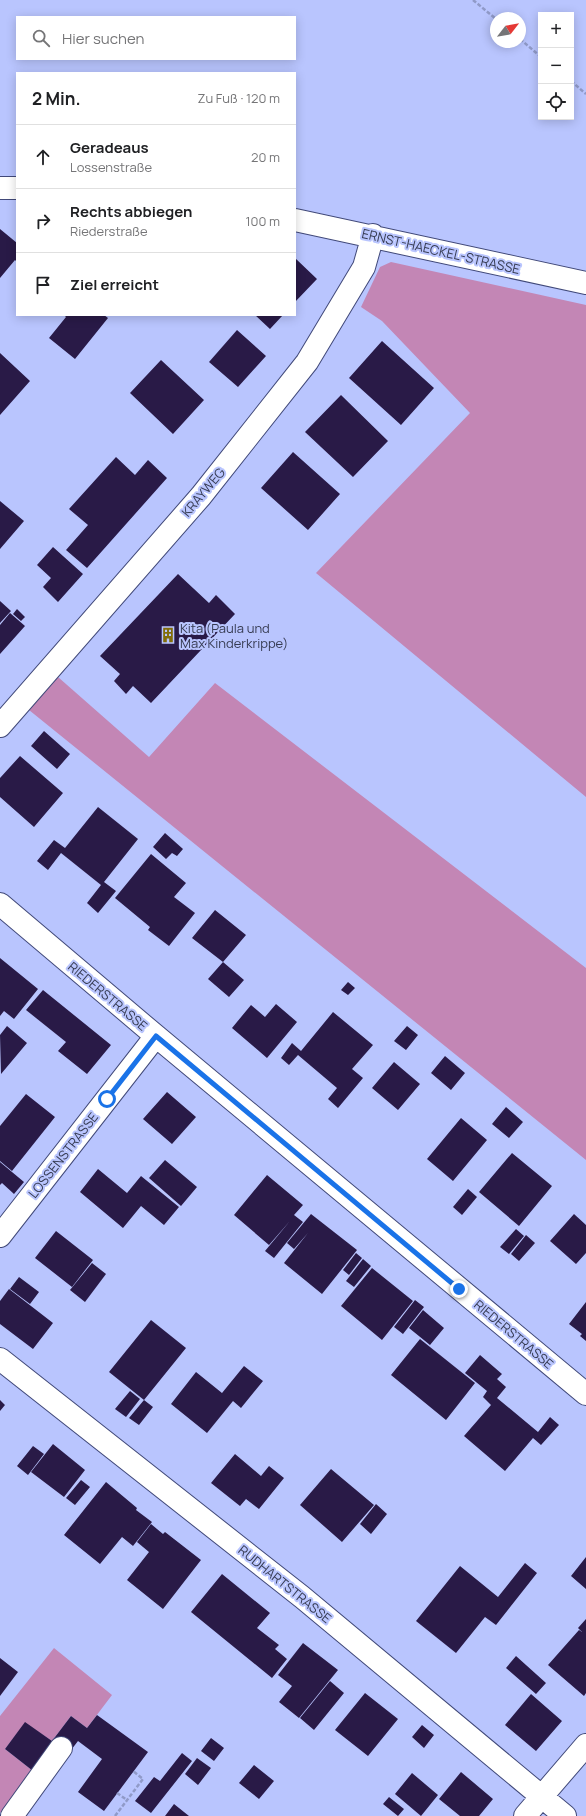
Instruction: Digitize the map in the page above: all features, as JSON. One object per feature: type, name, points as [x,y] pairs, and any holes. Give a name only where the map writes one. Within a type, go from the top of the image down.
[{"type":"street","points":[[0,188],[16,188]]},
{"type":"street","name":"ERNST-HAECKEL-STRASSE","points":[[296,220],[586,283]]},
{"type":"street","name":"KRAYWEG","points":[[0,726],[201,496],[307,362],[364,267],[373,236]]},
{"type":"street","name":"RIEDERSTRASSE","points":[[0,904],[586,1394]]},
{"type":"street","name":"LOSSENSTRASSE","points":[[0,1236],[156,1036]]},
{"type":"street","name":"RUDHARTSTRASSE","points":[[0,1360],[302,1597],[564,1816]]},
{"type":"street","points":[[525,1816],[586,1745]]},
{"type":"street","points":[[12,1816],[61,1748]]},
{"type":"street","points":[[26,1816],[60,1770]]},
{"type":"path","points":[[473,0],[490,14]]},
{"type":"path","points":[[526,44],[538,54]]},
{"type":"path","points":[[574,84],[586,94]]},
{"type":"path","points":[[114,1816],[143,1779],[133,1772]]},
{"type":"path","points":[[117,1793],[127,1800]]},
{"type":"shaded area","points":[[391,262],[586,305],[586,797],[316,573],[470,413],[382,321],[361,307],[380,267]]},
{"type":"shaded area","points":[[58,677],[149,757],[215,683],[586,968],[586,1160],[29,710]]},
{"type":"shaded area","points":[[54,1648],[112,1695],[87,1728],[71,1716],[52,1741],[25,1723],[5,1749],[33,1771],[0,1813],[0,1716]]},
{"type":"building","points":[[0,229],[16,242],[16,261],[15,260],[0,278]]},
{"type":"building","points":[[296,259],[317,279],[296,301]]},
{"type":"building","points":[[65,316],[105,316],[108,318],[75,359],[49,338],[66,317]]},
{"type":"building","points":[[256,316],[282,316],[270,329]]},
{"type":"building","points":[[237,330],[266,356],[238,387],[209,362]]},
{"type":"building","points":[[382,341],[434,388],[401,425],[349,378]]},
{"type":"building","points":[[0,353],[30,381],[0,415]]},
{"type":"building","points":[[161,360],[204,400],[173,434],[130,393]]},
{"type":"building","points":[[341,395],[388,441],[353,477],[305,432]]},
{"type":"building","points":[[293,452],[340,494],[308,530],[261,488]]},
{"type":"building","points":[[116,457],[135,475],[148,460],[167,478],[87,568],[66,550],[88,525],[69,509]]},
{"type":"building","points":[[0,501],[24,521],[0,549]]},
{"type":"building","points":[[53,547],[83,574],[58,602],[43,587],[51,578],[37,565]]},
{"type":"building","name":"Kita (Paula und Max Kinderkrippe)","points":[[178,574],[209,603],[216,595],[235,614],[151,703],[133,686],[126,694],[114,681],[120,674],[100,656]]},
{"type":"building","points":[[0,601],[11,611],[0,623]]},
{"type":"building","points":[[17,609],[25,617],[21,621],[13,614]]},
{"type":"building","points":[[10,613],[25,626],[0,654],[0,625]]},
{"type":"building","points":[[44,731],[70,754],[57,769],[31,746]]},
{"type":"building","points":[[20,756],[63,793],[34,827],[0,797],[0,778]]},
{"type":"building","points":[[98,807],[138,839],[104,882],[116,891],[98,913],[87,903],[101,885],[61,853],[48,870],[37,861],[54,840],[65,848]]},
{"type":"building","points":[[165,833],[183,849],[177,856],[172,853],[166,859],[153,847]]},
{"type":"building","points":[[151,854],[186,883],[174,897],[195,913],[169,946],[148,930],[150,927],[115,898]]},
{"type":"building","points":[[215,910],[246,935],[223,962],[192,938]]},
{"type":"building","points":[[0,958],[38,989],[14,1019],[4,1011],[0,1016]]},
{"type":"building","points":[[223,962],[244,980],[229,997],[208,979]]},
{"type":"building","points":[[348,982],[355,988],[348,995],[341,990]]},
{"type":"building","points":[[43,990],[111,1045],[87,1074],[58,1051],[66,1042],[26,1010]]},
{"type":"building","points":[[276,1004],[297,1022],[267,1058],[232,1028],[251,1005],[265,1017]]},
{"type":"building","points":[[333,1012],[373,1045],[352,1069],[363,1078],[338,1108],[328,1099],[337,1088],[298,1055],[289,1065],[281,1058],[292,1043],[301,1051]]},
{"type":"building","points":[[7,1026],[27,1043],[1,1074],[0,1035]]},
{"type":"building","points":[[407,1026],[418,1035],[406,1050],[394,1041]]},
{"type":"building","points":[[445,1056],[465,1073],[451,1090],[431,1073]]},
{"type":"building","points":[[394,1062],[420,1084],[398,1110],[372,1088]]},
{"type":"building","points":[[167,1092],[196,1117],[172,1144],[143,1119]]},
{"type":"building","points":[[26,1094],[55,1117],[12,1171],[0,1161],[0,1126]]},
{"type":"building","points":[[506,1107],[523,1122],[509,1138],[492,1124]]},
{"type":"building","points":[[461,1118],[487,1140],[453,1181],[427,1159]]},
{"type":"building","points":[[512,1153],[552,1186],[519,1226],[479,1192]]},
{"type":"building","points":[[165,1160],[197,1187],[181,1206],[149,1178]]},
{"type":"building","points":[[0,1162],[24,1182],[14,1194],[2,1183],[0,1185]]},
{"type":"building","points":[[98,1169],[127,1193],[141,1176],[179,1207],[164,1225],[141,1206],[123,1228],[80,1192]]},
{"type":"building","points":[[267,1175],[303,1205],[294,1215],[303,1222],[274,1258],[265,1251],[290,1221],[269,1245],[234,1215]]},
{"type":"building","points":[[468,1189],[477,1197],[462,1215],[453,1207]]},
{"type":"building","points":[[311,1214],[357,1250],[322,1294],[284,1263],[308,1233],[294,1249],[287,1243]]},
{"type":"building","points":[[574,1214],[586,1225],[586,1253],[576,1264],[550,1241]]},
{"type":"building","points":[[516,1229],[524,1236],[509,1254],[500,1247]]},
{"type":"building","points":[[56,1231],[93,1260],[72,1287],[35,1258]]},
{"type":"building","points":[[526,1235],[535,1243],[519,1261],[511,1254]]},
{"type":"building","points":[[356,1253],[362,1258],[349,1275],[343,1270]]},
{"type":"building","points":[[363,1259],[371,1266],[354,1287],[346,1281]]},
{"type":"building","points":[[92,1263],[106,1274],[85,1302],[70,1290]]},
{"type":"building","points":[[372,1268],[413,1301],[382,1340],[341,1306]]},
{"type":"building","points":[[19,1277],[39,1292],[30,1304],[10,1289]]},
{"type":"building","points":[[9,1289],[53,1323],[33,1349],[0,1324],[0,1301]]},
{"type":"building","points":[[415,1300],[424,1307],[403,1334],[394,1327]]},
{"type":"building","points":[[586,1302],[586,1341],[580,1336],[582,1334],[569,1324]]},
{"type":"building","points":[[423,1310],[444,1328],[430,1345],[409,1328]]},
{"type":"building","points":[[151,1320],[186,1348],[144,1400],[109,1372]]},
{"type":"building","points":[[420,1339],[475,1383],[446,1420],[391,1375]]},
{"type":"building","points":[[480,1355],[502,1374],[497,1379],[506,1387],[497,1398],[538,1432],[550,1417],[559,1425],[541,1445],[533,1438],[505,1471],[464,1436],[491,1405],[483,1397],[487,1391],[465,1373]]},
{"type":"building","points":[[244,1366],[263,1381],[241,1408],[233,1401],[207,1433],[171,1404],[196,1372],[222,1393]]},
{"type":"building","points":[[130,1391],[140,1399],[126,1417],[115,1409]]},
{"type":"building","points":[[0,1400],[5,1405],[0,1411]]},
{"type":"building","points":[[144,1400],[153,1407],[139,1425],[129,1418]]},
{"type":"building","points":[[53,1444],[85,1470],[64,1497],[31,1472]]},
{"type":"building","points":[[33,1446],[44,1454],[28,1475],[17,1466]]},
{"type":"building","points":[[235,1454],[261,1476],[269,1466],[284,1478],[259,1509],[246,1499],[240,1506],[211,1483]]},
{"type":"building","points":[[331,1469],[374,1505],[342,1542],[300,1505]]},
{"type":"building","points":[[81,1480],[90,1487],[75,1505],[66,1498]]},
{"type":"building","points":[[106,1482],[137,1508],[136,1510],[152,1522],[133,1546],[122,1537],[100,1564],[64,1535]]},
{"type":"building","points":[[376,1504],[387,1514],[371,1534],[360,1524]]},
{"type":"building","points":[[151,1524],[163,1534],[165,1532],[201,1560],[163,1609],[127,1580],[149,1552],[137,1542]]},
{"type":"building","points":[[586,1557],[586,1589],[571,1576]]},
{"type":"building","points":[[525,1563],[537,1573],[496,1625],[485,1617],[456,1653],[416,1621],[460,1566],[498,1597]]},
{"type":"building","points":[[222,1574],[270,1613],[257,1628],[279,1645],[275,1649],[287,1659],[272,1678],[191,1612]]},
{"type":"building","points":[[586,1619],[586,1693],[584,1696],[548,1665],[579,1630],[582,1632],[578,1628]]},
{"type":"building","points":[[303,1643],[338,1670],[299,1718],[279,1702],[292,1686],[278,1675]]},
{"type":"building","points":[[516,1656],[546,1683],[536,1694],[506,1668]]},
{"type":"building","points":[[0,1658],[18,1672],[0,1696]]},
{"type":"building","points":[[330,1681],[344,1693],[314,1730],[300,1718]]},
{"type":"building","points":[[365,1693],[398,1719],[368,1756],[335,1730]]},
{"type":"building","points":[[531,1694],[562,1721],[536,1751],[505,1725]]},
{"type":"building","points":[[97,1715],[148,1752],[104,1811],[78,1792],[102,1759],[78,1741],[68,1754],[33,1771],[5,1749],[25,1722],[52,1741],[71,1716],[87,1728]]},
{"type":"building","points":[[422,1725],[434,1735],[424,1748],[412,1737]]},
{"type":"building","points":[[211,1738],[224,1748],[214,1761],[201,1751]]},
{"type":"building","points":[[182,1753],[192,1761],[151,1813],[135,1801],[154,1777],[160,1781]]},
{"type":"building","points":[[197,1758],[211,1768],[198,1785],[185,1774]]},
{"type":"building","points":[[254,1765],[274,1781],[259,1799],[239,1783]]},
{"type":"building","points":[[461,1772],[493,1799],[479,1816],[460,1816],[439,1799]]},
{"type":"building","points":[[412,1773],[438,1795],[421,1816],[395,1794]]},
{"type":"building","points":[[389,1797],[404,1809],[398,1816],[383,1804]]},
{"type":"building","points":[[174,1804],[189,1816],[165,1816]]},
{"type":"place","name":"Kita (Paula und Max Kinderkrippe)","points":[[168,635]]},
{"type":"route","points":[[107,1099],[156,1036],[459,1289]]}]
